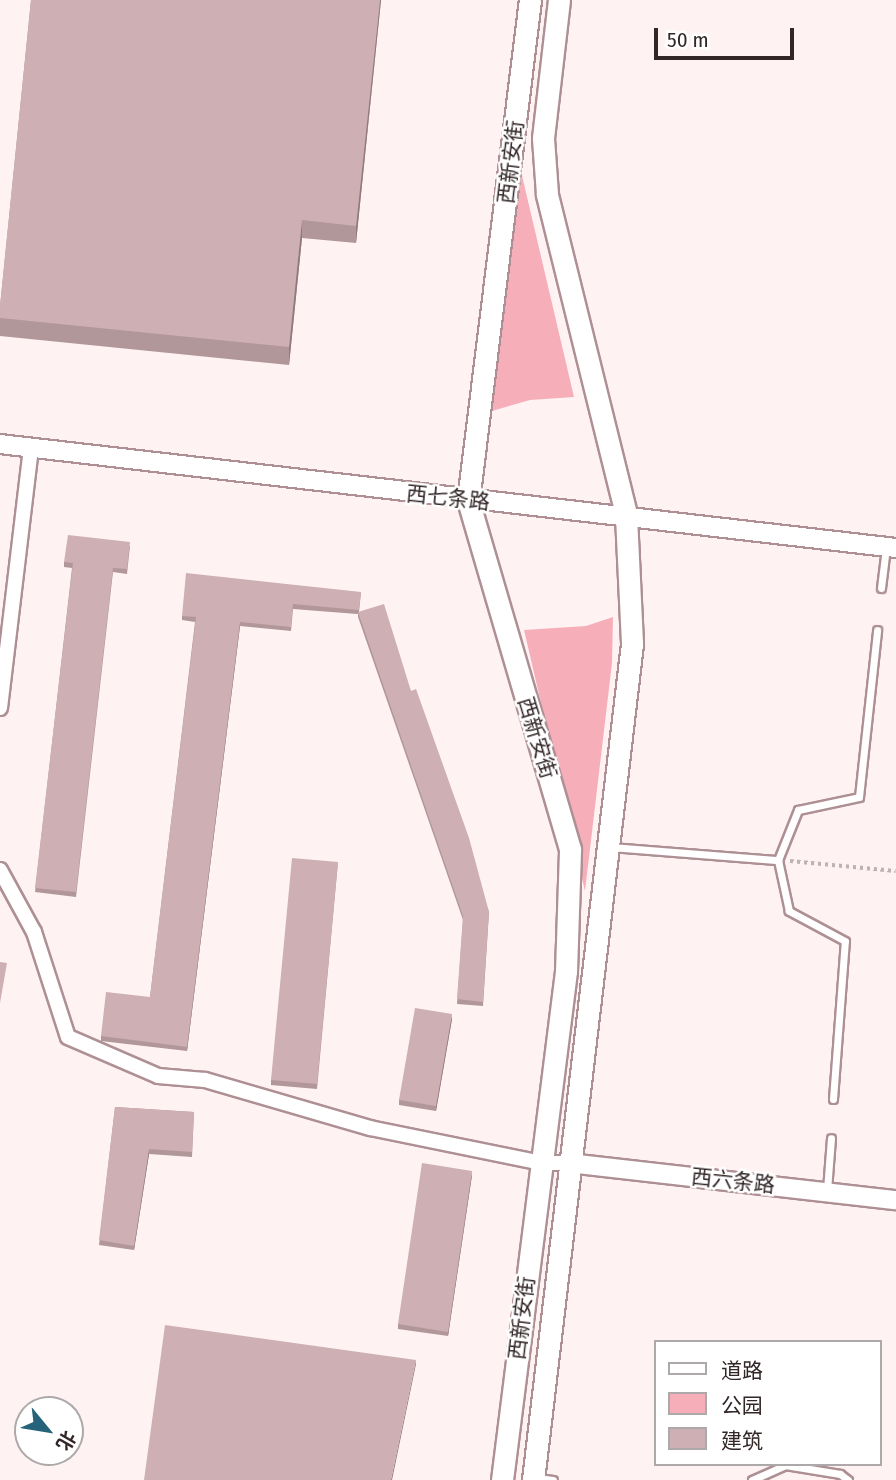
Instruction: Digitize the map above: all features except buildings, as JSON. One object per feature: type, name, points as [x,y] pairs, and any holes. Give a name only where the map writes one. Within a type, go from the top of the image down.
[{"type":"main road","name":"西新安街","points":[[502,1480],[566,971],[570,849],[468,501],[530,0]]},
{"type":"main road","name":"西新安街","points":[[540,1479],[569,1163],[632,643],[626,514],[547,194],[543,138],[559,0]]},
{"type":"street","name":"西七条路","points":[[0,444],[468,501],[626,514],[891,547]]},
{"type":"street","points":[[0,708],[31,447]]},
{"type":"street","points":[[0,870],[34,932],[68,1037],[159,1076],[205,1080],[370,1128],[541,1163],[569,1163]]},
{"type":"street","name":"西六条路","points":[[569,1163],[896,1199]]},
{"type":"lane","points":[[881,588],[891,547]]},
{"type":"lane","points":[[833,1099],[845,941],[789,911],[778,860],[798,810],[859,797],[877,630]]},
{"type":"lane","points":[[607,847],[778,860]]},
{"type":"lane","points":[[827,1191],[831,1138]]},
{"type":"lane","points":[[752,1480],[783,1466]]},
{"type":"lane","points":[[791,1466],[839,1474],[848,1480]]},
{"type":"path","points":[[778,860],[896,871]]},
{"type":"green space","points":[[520,167],[574,397],[530,400],[492,411]]},
{"type":"green space","points":[[613,617],[612,663],[585,891],[524,630],[586,626]]}]
